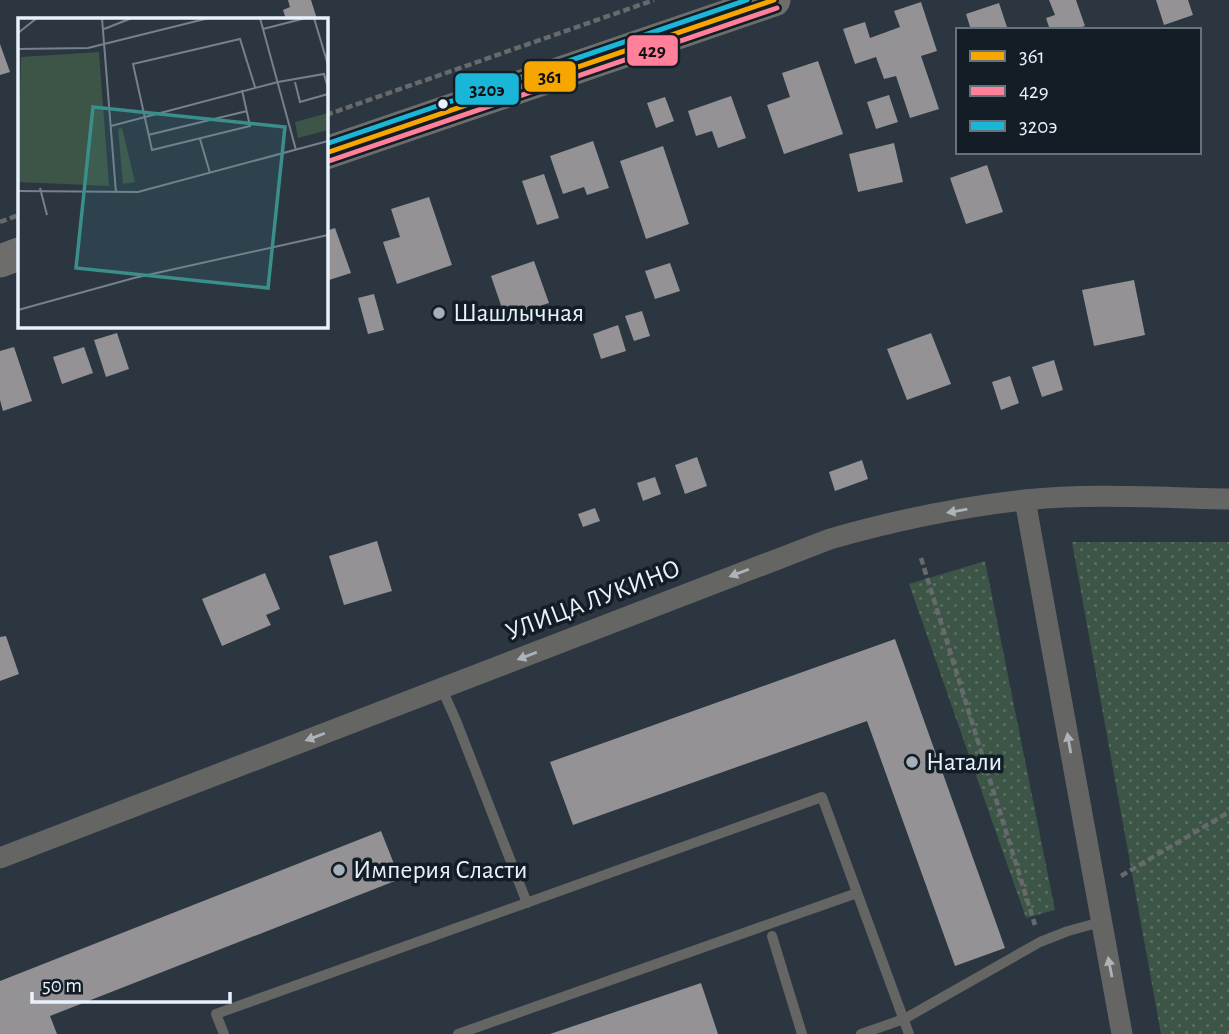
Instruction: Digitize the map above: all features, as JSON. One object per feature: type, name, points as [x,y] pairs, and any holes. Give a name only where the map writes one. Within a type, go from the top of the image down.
[{"type":"main road","points":[[327,153],[774,0]]},
{"type":"main road","points":[[0,261],[18,254]]},
{"type":"street","name":"УЛИЦА ЛУКИНО","points":[[0,858],[830,539],[882,524],[1025,500],[1072,497],[1229,499]]},
{"type":"street","points":[[1025,500],[1122,1034]]},
{"type":"lane","points":[[442,689],[527,903]]},
{"type":"lane","points":[[224,1034],[216,1014],[822,797],[909,1034]]},
{"type":"lane","points":[[458,1034],[857,892]]},
{"type":"lane","points":[[861,1034],[904,1019],[1040,942],[1101,922]]},
{"type":"lane","points":[[772,936],[802,1034]]},
{"type":"path","points":[[327,115],[654,0]]},
{"type":"path","points":[[0,222],[18,215]]},
{"type":"path","points":[[921,558],[1040,942]]},
{"type":"path","points":[[1121,876],[1229,812]]},
{"type":"green space","points":[[1072,542],[1229,542],[1229,1034],[1161,1034]]},
{"type":"green space","points":[[985,561],[1055,910],[1026,918],[909,584]]},
{"type":"building","points":[[288,0],[311,0],[317,18],[286,18],[283,10],[290,7]]},
{"type":"building","points":[[1049,0],[1076,0],[1085,26],[1049,28],[1046,18],[1055,15]]},
{"type":"building","points":[[1156,0],[1188,0],[1193,15],[1164,25]]},
{"type":"building","points":[[921,2],[937,51],[921,56],[939,109],[910,118],[896,76],[884,79],[876,57],[855,64],[843,29],[865,22],[870,38],[900,27],[894,11]]},
{"type":"building","points":[[999,3],[1007,28],[970,28],[966,14]]},
{"type":"building","points":[[0,44],[10,72],[0,75]]},
{"type":"building","points":[[818,61],[843,134],[784,154],[767,105],[790,97],[782,73]]},
{"type":"building","points":[[889,95],[898,122],[876,129],[867,102]]},
{"type":"building","points":[[731,96],[746,138],[718,148],[712,131],[696,136],[688,111]]},
{"type":"building","points":[[665,97],[674,121],[656,128],[647,103]]},
{"type":"building","points":[[593,141],[609,188],[587,195],[584,187],[563,194],[550,156]]},
{"type":"building","points":[[894,143],[903,182],[858,192],[849,154]]},
{"type":"building","points":[[663,146],[689,224],[646,239],[620,161]]},
{"type":"building","points":[[987,165],[1003,212],[966,224],[950,178]]},
{"type":"building","points":[[544,174],[559,218],[537,225],[522,181]]},
{"type":"building","points":[[429,197],[452,265],[397,284],[383,242],[400,237],[391,209]]},
{"type":"building","points":[[335,228],[351,273],[327,281],[327,231]]},
{"type":"building","points":[[534,261],[549,303],[505,317],[491,276]]},
{"type":"building","points":[[670,263],[680,291],[655,299],[645,271]]},
{"type":"building","points":[[1134,280],[1145,335],[1094,346],[1082,290]]},
{"type":"building","points":[[374,294],[384,330],[368,334],[358,298]]},
{"type":"building","points":[[642,311],[650,336],[634,341],[625,316]]},
{"type":"building","points":[[618,325],[626,351],[601,359],[593,334]]},
{"type":"building","points":[[117,333],[129,369],[106,377],[94,340]]},
{"type":"building","points":[[931,333],[951,384],[907,400],[887,349]]},
{"type":"building","points":[[14,347],[32,401],[3,411],[0,400],[0,351]]},
{"type":"building","points":[[84,347],[93,373],[62,384],[53,357]]},
{"type":"building","points":[[1054,360],[1063,390],[1042,397],[1032,367]]},
{"type":"building","points":[[1010,376],[1019,403],[1001,410],[992,382]]},
{"type":"building","points":[[697,457],[707,486],[685,494],[675,465]]},
{"type":"building","points":[[862,460],[868,479],[835,491],[829,472]]},
{"type":"building","points":[[655,477],[661,494],[643,501],[637,483]]},
{"type":"building","points":[[595,508],[600,521],[583,527],[578,514]]},
{"type":"building","points":[[377,541],[392,591],[344,605],[329,556]]},
{"type":"building","points":[[265,573],[280,609],[266,615],[271,625],[222,646],[202,599]]},
{"type":"building","points":[[6,636],[19,674],[0,681],[0,637]]},
{"type":"building","points":[[895,639],[1005,948],[955,966],[867,721],[573,825],[550,762]]},
{"type":"building","points":[[381,831],[400,879],[50,1016],[57,1034],[0,1034],[0,981]]},
{"type":"building","points":[[701,983],[718,1034],[550,1034]]},
{"type":"transit line","name":"320э","points":[[327,144],[747,0]]},
{"type":"transit line","name":"361","points":[[327,153],[774,0]]},
{"type":"transit line","name":"429","points":[[329,161],[777,8]]},
{"type":"place","name":"Шашлычная","points":[[439,313]]},
{"type":"place","name":"Натали","points":[[912,762]]},
{"type":"place","name":"Империя Сласти","points":[[339,870]]}]
